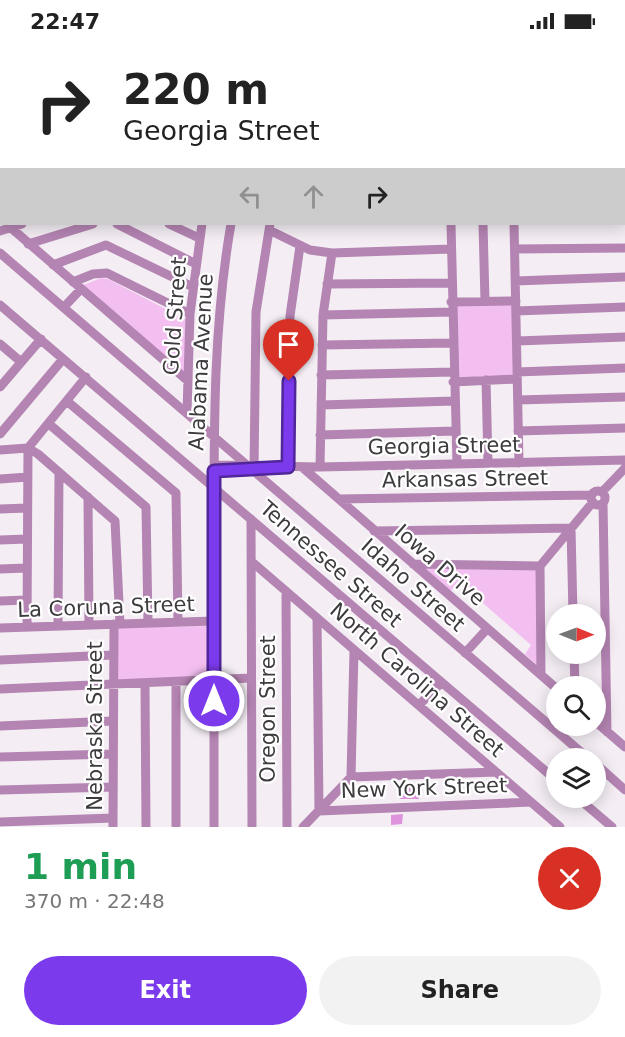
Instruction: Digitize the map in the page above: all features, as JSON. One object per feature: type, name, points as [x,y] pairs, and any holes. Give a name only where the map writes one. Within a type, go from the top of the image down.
[{"type":"street","points":[[0,231],[19,225]]},
{"type":"street","points":[[28,244],[90,225]]},
{"type":"street","points":[[119,225],[196,264]]},
{"type":"street","points":[[171,225],[200,238]]},
{"type":"street","name":"Gold Street","points":[[187,412],[192,287],[202,225]]},
{"type":"street","name":"Alabama Avenue","points":[[214,827],[214,468],[219,308],[231,225]]},
{"type":"street","points":[[451,225],[451,312],[457,464]]},
{"type":"street","points":[[483,225],[485,302]]},
{"type":"street","points":[[514,225],[519,463]]},
{"type":"street","points":[[255,467],[256,312],[269,227],[300,246],[332,253],[451,249]]},
{"type":"street","points":[[10,228],[188,381]]},
{"type":"street","points":[[53,265],[106,245],[192,287]]},
{"type":"street","points":[[288,467],[290,316],[300,246]]},
{"type":"street","points":[[515,249],[625,248]]},
{"type":"street","name":"Idaho Street","points":[[0,253],[215,437],[255,467],[576,748]]},
{"type":"street","points":[[320,467],[323,315],[332,253]]},
{"type":"street","points":[[73,282],[93,274],[107,273],[190,314]]},
{"type":"street","points":[[515,281],[625,277]]},
{"type":"street","points":[[327,284],[451,283]]},
{"type":"street","points":[[64,307],[81,289]]},
{"type":"street","points":[[451,302],[485,302],[516,306],[625,307]]},
{"type":"street","name":"Tennessee Street","points":[[0,305],[546,772]]},
{"type":"street","points":[[323,315],[451,312]]},
{"type":"street","points":[[517,341],[625,337]]},
{"type":"street","points":[[1,385],[41,339]]},
{"type":"street","points":[[322,345],[452,343]]},
{"type":"street","points":[[0,344],[20,361]]},
{"type":"street","points":[[0,434],[63,359]]},
{"type":"street","points":[[321,375],[453,377],[486,381],[517,376],[625,368]]},
{"type":"street","points":[[27,627],[28,448],[68,402],[86,377]]},
{"type":"street","points":[[486,381],[488,463]]},
{"type":"street","points":[[518,400],[625,397]]},
{"type":"street","points":[[321,405],[454,401]]},
{"type":"street","points":[[68,402],[176,493],[178,622]]},
{"type":"street","points":[[49,424],[146,507],[147,623]]},
{"type":"street","points":[[518,431],[625,428]]},
{"type":"street","points":[[321,435],[455,431]]},
{"type":"street","points":[[0,450],[28,448]]},
{"type":"street","name":"Nebraska Street","points":[[28,448],[117,523],[117,624],[112,686],[113,823]]},
{"type":"street","name":"Georgia Street","points":[[214,468],[625,460]]},
{"type":"street","name":"Iowa Drive","points":[[302,467],[546,679]]},
{"type":"street","name":"Arkansas Street","points":[[339,499],[596,500],[596,491],[602,492],[625,468]]},
{"type":"street","points":[[58,626],[59,472]]},
{"type":"street","points":[[0,479],[28,477]]},
{"type":"street","points":[[88,497],[89,625]]},
{"type":"street","points":[[541,675],[540,566],[596,500]]},
{"type":"street","points":[[596,500],[607,732],[625,747]]},
{"type":"street","points":[[0,509],[27,508]]},
{"type":"street","points":[[251,519],[252,827]]},
{"type":"street","points":[[374,531],[572,528]]},
{"type":"street","points":[[572,528],[573,604]]},
{"type":"street","points":[[0,540],[27,539]]},
{"type":"street","name":"North Carolina Street","points":[[251,561],[560,827]]},
{"type":"street","points":[[413,564],[540,566]]},
{"type":"street","points":[[0,569],[27,568]]},
{"type":"street","name":"Oregon Street","points":[[286,591],[286,827]]},
{"type":"street","points":[[0,601],[27,600]]},
{"type":"street","points":[[317,618],[319,811]]},
{"type":"street","name":"La Coruna Street","points":[[0,628],[214,621]]},
{"type":"street","points":[[465,653],[487,629]]},
{"type":"street","points":[[303,827],[351,777],[354,650]]},
{"type":"street","points":[[0,660],[113,655]]},
{"type":"street","points":[[0,689],[145,685],[251,678]]},
{"type":"street","points":[[176,683],[176,827]]},
{"type":"street","points":[[419,705],[441,683]]},
{"type":"street","points":[[145,685],[146,827]]},
{"type":"street","points":[[0,726],[113,721]]},
{"type":"street","points":[[0,758],[113,754]]},
{"type":"street","points":[[351,777],[496,772]]},
{"type":"street","points":[[606,773],[625,790]]},
{"type":"street","points":[[0,790],[113,787]]},
{"type":"street","name":"New York Street","points":[[319,811],[531,802]]},
{"type":"street","points":[[590,808],[612,827]]},
{"type":"street","points":[[0,822],[113,823]]},
{"type":"shaded area","points":[[101,278],[108,279],[185,319],[185,374],[83,285]]},
{"type":"shaded area","points":[[513,303],[515,376],[457,378],[454,305]]},
{"type":"shaded area","points":[[422,568],[537,569],[538,666],[525,654],[531,645],[460,583],[450,591]]},
{"type":"shaded area","points":[[209,626],[210,677],[116,684],[117,628]]},
{"type":"building","points":[[419,787],[419,799],[400,799],[401,788]]},
{"type":"building","points":[[403,814],[402,824],[391,825],[391,815]]},
{"type":"route","points":[[214,701],[214,471],[288,467],[289,381]]}]
